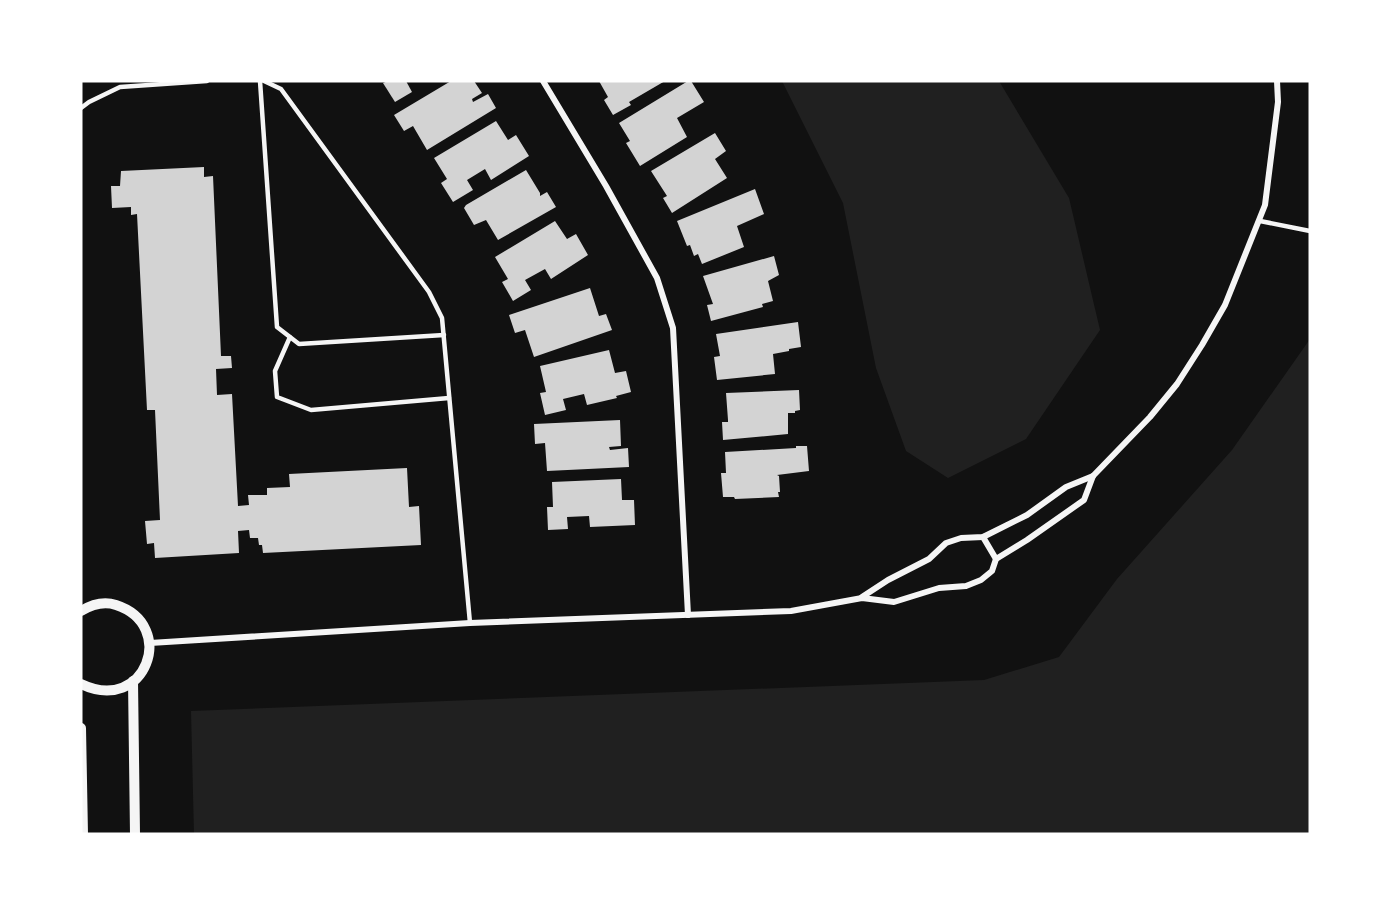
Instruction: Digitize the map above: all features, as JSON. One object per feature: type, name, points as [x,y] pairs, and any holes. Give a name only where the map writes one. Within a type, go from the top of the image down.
[{"type":"street","points":[[543,81],[606,186],[657,278],[673,328],[688,615]]},
{"type":"street","points":[[150,643],[470,623],[791,611],[862,598],[894,602],[939,588],[966,586],[981,580],[992,571],[996,559],[1084,500],[1093,476],[1150,417],[1177,384],[1225,305],[1265,205],[1278,102],[1277,81]]},
{"type":"street","points":[[862,598],[888,580],[929,559],[946,543],[962,538],[983,537],[1027,515],[1066,487],[1093,476]]},
{"type":"street","points":[[983,537],[996,559]]},
{"type":"street","points":[[81,611],[97,604],[112,604],[126,608],[138,617],[146,629],[150,643],[149,657],[143,670],[133,681],[121,688],[107,691],[81,684]]},
{"type":"street","points":[[133,681],[135,834]]},
{"type":"street","points":[[81,728],[83,834]]},
{"type":"lane","points":[[81,108],[120,87],[207,81]]},
{"type":"lane","points":[[444,335],[299,344],[278,327],[262,81],[281,89],[429,291],[442,318],[444,335],[470,623]]},
{"type":"lane","points":[[1260,221],[1310,231]]},
{"type":"lane","points":[[290,338],[275,371],[277,398],[311,410],[449,398]]},
{"type":"shaded area","points":[[782,81],[999,81],[1069,198],[1100,330],[1026,439],[948,478],[906,451],[876,368],[843,203]]},
{"type":"shaded area","points":[[1310,339],[1310,834],[194,834],[191,711],[984,680],[1059,657],[1117,579],[1232,450]]},
{"type":"building","points":[[406,81],[412,92],[395,102],[383,83]]},
{"type":"building","points":[[451,81],[474,81],[482,93],[472,99],[473,102],[488,94],[496,108],[427,150],[413,126],[404,131],[394,115]]},
{"type":"building","points":[[599,81],[665,81],[629,102],[631,105],[613,115],[604,100],[608,97]]},
{"type":"building","points":[[691,81],[704,102],[677,118],[687,137],[640,166],[626,143],[630,141],[619,123]]},
{"type":"building","points":[[496,121],[508,140],[516,135],[529,156],[491,180],[485,169],[467,180],[473,190],[453,202],[441,183],[447,179],[434,158]]},
{"type":"building","points":[[715,133],[726,151],[715,159],[727,178],[672,213],[663,198],[667,196],[651,171]]},
{"type":"building","points":[[204,167],[204,177],[213,176],[221,356],[231,356],[232,368],[216,369],[217,395],[232,394],[238,506],[249,505],[248,495],[267,495],[267,488],[290,487],[289,474],[407,468],[409,507],[419,506],[421,545],[263,553],[258,538],[250,538],[249,530],[238,531],[239,553],[155,558],[154,543],[147,544],[145,521],[160,520],[155,410],[147,410],[137,214],[131,215],[131,207],[112,208],[111,186],[120,186],[121,171]]},
{"type":"building","points":[[526,170],[540,196],[547,192],[556,207],[498,240],[486,220],[474,225],[464,208],[466,205]]},
{"type":"building","points":[[755,189],[764,214],[737,226],[744,247],[702,264],[698,254],[694,256],[690,245],[687,246],[677,221]]},
{"type":"building","points":[[555,221],[567,239],[576,234],[588,255],[551,279],[545,269],[525,280],[531,290],[513,301],[502,282],[508,279],[495,257]]},
{"type":"building","points":[[774,256],[779,275],[768,281],[773,301],[762,304],[763,307],[711,321],[707,305],[713,304],[703,276]]},
{"type":"building","points":[[590,288],[599,316],[606,314],[612,330],[534,357],[525,330],[515,333],[509,315]]},
{"type":"building","points":[[798,322],[801,347],[773,354],[775,374],[717,380],[714,357],[720,356],[716,334]]},
{"type":"building","points":[[609,350],[615,373],[626,371],[631,392],[587,405],[584,394],[563,399],[566,410],[545,415],[540,393],[546,392],[540,366]]},
{"type":"building","points":[[799,390],[800,410],[788,413],[788,434],[723,440],[722,422],[728,422],[726,393]]},
{"type":"building","points":[[620,420],[621,446],[609,447],[610,450],[628,448],[629,467],[547,471],[545,443],[535,444],[534,424]]},
{"type":"building","points":[[796,446],[807,446],[809,471],[777,475],[779,476],[779,497],[735,499],[734,497],[723,497],[721,473],[726,473],[725,452],[796,448]]},
{"type":"building","points":[[621,479],[622,500],[634,500],[635,525],[590,527],[589,516],[567,517],[568,529],[548,530],[547,507],[553,507],[552,482]]}]
